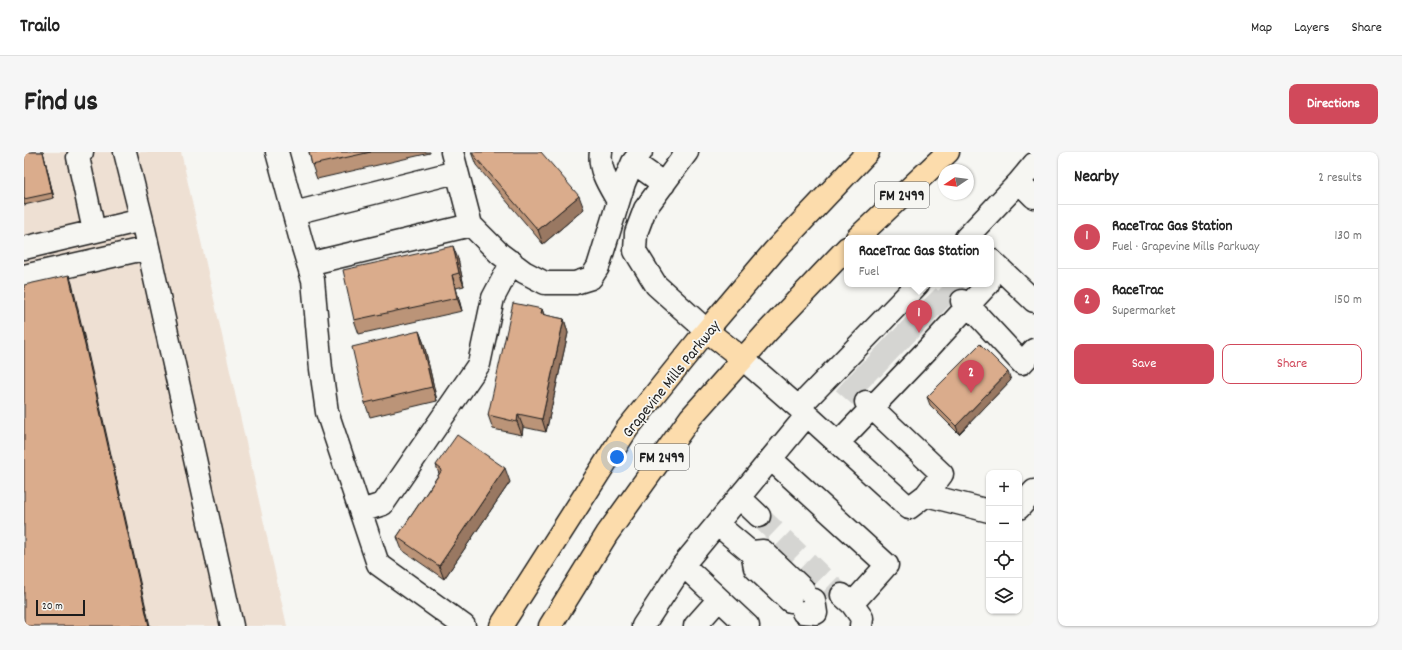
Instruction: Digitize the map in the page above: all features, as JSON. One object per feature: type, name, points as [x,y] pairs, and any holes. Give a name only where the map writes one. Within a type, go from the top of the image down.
[{"type":"main road","name":"Grapevine Mills Parkway","points":[[501,626],[627,429],[774,251],[868,152]]},
{"type":"main road","name":"FM 2499","points":[[860,235],[948,152]]},
{"type":"main road","name":"FM 2499","points":[[550,626],[607,534],[691,417],[844,251]]},
{"type":"main road","points":[[707,331],[743,359]]},
{"type":"lane","points":[[82,152],[78,157],[94,231]]},
{"type":"lane","points":[[125,152],[142,220],[232,626]]},
{"type":"lane","points":[[277,152],[313,280],[321,369],[327,412],[378,564],[464,626]]},
{"type":"lane","points":[[601,152],[600,158],[604,177],[618,201]]},
{"type":"lane","points":[[687,152],[645,209],[636,233],[635,251],[656,285],[707,331]]},
{"type":"lane","points":[[1029,152],[1034,156]]},
{"type":"lane","points":[[294,213],[454,162],[471,226],[500,254],[524,272],[545,283],[575,283],[591,278],[598,267],[624,183],[637,157],[664,184]]},
{"type":"lane","points":[[970,235],[1026,190],[1034,164]]},
{"type":"lane","points":[[24,248],[142,220]]},
{"type":"lane","points":[[308,264],[471,226]]},
{"type":"lane","points":[[24,276],[148,248]]},
{"type":"lane","points":[[361,511],[383,504],[479,364],[493,298],[512,262]]},
{"type":"lane","points":[[994,274],[1034,302]]},
{"type":"lane","points":[[838,443],[979,287]]},
{"type":"lane","points":[[643,626],[683,565],[771,459],[803,411],[883,330]]},
{"type":"lane","points":[[917,355],[1022,363],[1034,350]]},
{"type":"lane","points":[[743,359],[803,411],[909,508],[926,495],[942,474],[917,355]]},
{"type":"lane","points":[[771,459],[887,565],[847,600],[862,618],[861,626]]},
{"type":"lane","points":[[1021,506],[1034,492]]},
{"type":"lane","points":[[926,495],[986,511]]},
{"type":"lane","points":[[739,497],[759,516]]},
{"type":"lane","points":[[717,524],[752,552],[755,568],[806,605]]},
{"type":"lane","points":[[683,565],[748,626]]},
{"type":"lane","points":[[695,626],[719,598]]},
{"type":"shaded area","points":[[24,152],[181,152],[287,626],[24,626]]},
{"type":"building","points":[[24,152],[43,152],[52,193],[24,199]]},
{"type":"building","points":[[309,152],[371,152],[312,165]]},
{"type":"building","points":[[471,152],[541,152],[579,196],[538,230]]},
{"type":"building","points":[[453,246],[459,273],[452,275],[457,298],[354,320],[343,270]]},
{"type":"building","points":[[69,275],[149,626],[24,626],[24,285]]},
{"type":"building","points":[[513,303],[542,309],[541,314],[564,319],[542,419],[518,414],[517,422],[488,415]]},
{"type":"building","points":[[419,331],[432,387],[365,403],[352,347]]},
{"type":"building","points":[[980,344],[1008,372],[956,426],[927,397]]},
{"type":"building","points":[[457,435],[505,468],[439,566],[397,537],[442,470],[436,465]]},
{"type":"tunnel","points":[[948,287],[962,301]]},
{"type":"tunnel","points":[[928,296],[949,317]]},
{"type":"tunnel","points":[[914,309],[935,330]]},
{"type":"tunnel","points":[[900,324],[921,344]]},
{"type":"tunnel","points":[[885,339],[907,360]]},
{"type":"tunnel","points":[[871,354],[893,374]]},
{"type":"tunnel","points":[[856,368],[878,389]]},
{"type":"tunnel","points":[[843,382],[866,402]]},
{"type":"tunnel","points":[[759,516],[841,595]]},
{"type":"place","name":"RaceTrac Gas Station","points":[[919,333]]},
{"type":"place","name":"RaceTrac","points":[[971,393]]}]
